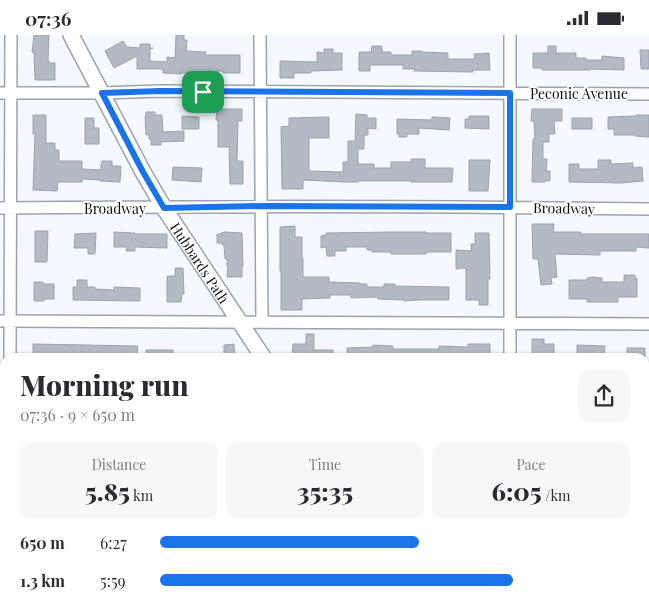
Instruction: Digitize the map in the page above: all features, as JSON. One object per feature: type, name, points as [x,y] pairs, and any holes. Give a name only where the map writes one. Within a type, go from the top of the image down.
[{"type":"street","points":[[9,353],[5,321],[5,93],[11,35]]},
{"type":"street","name":"Hubbards Path","points":[[71,35],[164,208],[260,353]]},
{"type":"street","points":[[260,35],[262,322]]},
{"type":"street","points":[[510,35],[510,353]]},
{"type":"street","name":"Peconic Avenue","points":[[5,93],[160,91],[649,94]]},
{"type":"street","name":"Broadway","points":[[5,208],[261,206],[649,209]]},
{"type":"street","points":[[5,321],[649,324]]},
{"type":"building","points":[[34,35],[49,35],[48,61],[49,63],[55,63],[55,80],[35,80],[34,52],[32,52]]},
{"type":"building","points":[[176,35],[184,35],[184,40],[187,40],[186,51],[206,52],[205,55],[240,55],[240,73],[223,73],[223,71],[181,74],[163,73],[163,69],[137,69],[137,56],[114,68],[105,51],[123,41],[127,47],[140,48],[140,44],[150,44],[150,48],[153,48],[150,49],[150,61],[167,62],[167,57],[175,58]]},
{"type":"building","points":[[372,46],[382,46],[382,52],[391,52],[391,55],[412,55],[412,51],[448,53],[448,59],[475,59],[474,54],[489,53],[490,70],[473,70],[473,72],[414,71],[415,69],[403,69],[403,65],[370,65],[370,71],[359,71],[359,52],[371,52]]},
{"type":"building","points":[[548,46],[556,46],[556,53],[576,53],[576,58],[586,58],[586,60],[602,60],[602,56],[624,58],[624,70],[542,70],[542,68],[533,68],[533,53],[548,53]]},
{"type":"building","points":[[324,49],[333,49],[333,53],[342,53],[342,70],[294,73],[294,78],[280,78],[280,61],[317,62],[317,52],[324,53]]},
{"type":"building","points":[[640,50],[649,50],[649,69],[641,69]]},
{"type":"building","points":[[217,109],[242,109],[242,121],[238,121],[237,161],[243,161],[243,184],[230,184],[229,147],[218,147]]},
{"type":"building","points":[[532,109],[562,109],[562,121],[554,121],[555,134],[549,134],[549,142],[543,142],[543,159],[547,159],[546,171],[550,171],[550,181],[532,182],[533,139],[535,139],[534,121],[531,121]]},
{"type":"building","points":[[146,112],[155,112],[155,115],[162,115],[163,132],[184,131],[184,141],[161,142],[161,145],[151,145],[149,135],[146,135]]},
{"type":"building","points":[[356,114],[367,115],[367,118],[376,118],[376,129],[368,128],[368,135],[364,135],[364,149],[358,149],[358,164],[374,164],[374,168],[391,168],[391,162],[411,162],[411,159],[425,159],[425,168],[453,168],[452,182],[303,180],[303,189],[282,189],[281,127],[289,126],[289,118],[329,117],[329,138],[309,138],[309,171],[343,172],[343,162],[348,162],[348,141],[355,141]]},
{"type":"building","points":[[33,115],[46,115],[46,143],[55,143],[55,150],[59,150],[59,161],[82,161],[82,169],[100,170],[102,161],[112,161],[112,166],[121,166],[120,182],[82,179],[82,182],[58,182],[57,191],[33,190],[35,134],[33,134]]},
{"type":"building","points":[[649,115],[649,137],[614,135],[614,129],[608,129],[608,117]]},
{"type":"building","points":[[182,116],[199,117],[199,129],[182,129]]},
{"type":"building","points":[[469,116],[489,116],[489,129],[465,128],[465,119],[469,119]]},
{"type":"building","points":[[432,117],[450,118],[449,130],[419,128],[419,134],[407,134],[407,137],[399,137],[399,134],[397,134],[397,119],[432,120]]},
{"type":"building","points":[[85,118],[94,118],[94,128],[99,128],[99,144],[85,144]]},
{"type":"building","points":[[572,118],[592,118],[592,129],[572,129]]},
{"type":"building","points":[[469,160],[490,160],[488,191],[469,191]]},
{"type":"building","points":[[598,160],[611,160],[611,164],[633,163],[633,168],[642,167],[643,181],[621,183],[569,182],[569,164],[579,164],[579,169],[598,169]]},
{"type":"building","points":[[173,167],[202,168],[201,182],[172,180]]},
{"type":"building","points":[[532,224],[554,224],[553,232],[649,234],[649,248],[636,247],[636,251],[600,251],[600,255],[555,254],[557,277],[551,278],[552,284],[541,285],[538,259],[533,259]]},
{"type":"building","points":[[295,226],[295,237],[302,237],[303,277],[329,277],[329,282],[360,283],[367,284],[367,287],[384,287],[384,284],[395,284],[395,286],[449,287],[449,300],[404,301],[378,299],[377,297],[351,298],[351,295],[330,295],[330,298],[302,299],[302,310],[281,310],[280,227]]},
{"type":"building","points":[[35,231],[48,231],[47,262],[35,262]]},
{"type":"building","points":[[114,232],[167,234],[167,248],[135,247],[135,251],[126,251],[127,247],[114,247]]},
{"type":"building","points":[[225,232],[242,233],[242,277],[227,277],[228,266],[227,259],[225,259],[224,245],[217,243],[217,234]]},
{"type":"building","points":[[96,233],[95,254],[88,254],[88,248],[74,248],[75,234]]},
{"type":"building","points":[[326,233],[451,233],[451,252],[391,254],[391,252],[372,252],[372,250],[367,250],[367,247],[346,247],[346,251],[335,251],[335,256],[327,256],[326,247],[321,248],[321,236],[326,235]]},
{"type":"building","points":[[475,233],[489,233],[490,279],[488,279],[488,305],[479,305],[479,300],[466,300],[466,268],[456,269],[456,250],[471,251],[471,244],[475,244]]},
{"type":"building","points":[[175,268],[183,268],[184,294],[182,294],[181,302],[167,302],[167,276],[175,276]]},
{"type":"building","points":[[624,275],[635,275],[635,278],[637,278],[637,297],[618,297],[618,302],[587,302],[587,299],[569,299],[569,280],[587,280],[587,278],[593,277],[602,278],[602,282],[624,282]]},
{"type":"building","points":[[77,280],[87,280],[87,287],[95,287],[95,289],[114,290],[114,287],[140,288],[140,301],[73,300],[73,287],[77,287]]},
{"type":"building","points":[[34,282],[54,284],[54,299],[34,301]]},
{"type":"building","points":[[306,334],[314,334],[314,350],[333,350],[333,353],[292,353],[293,344],[306,344]]},
{"type":"building","points":[[532,339],[544,339],[544,344],[554,344],[554,353],[532,353]]},
{"type":"building","points":[[33,344],[138,346],[137,353],[33,353]]},
{"type":"building","points":[[234,344],[235,353],[224,353],[224,345]]},
{"type":"building","points":[[468,344],[490,344],[490,353],[347,353],[347,348],[373,347],[373,345],[393,346],[393,349],[439,349],[439,346],[468,347]]},
{"type":"building","points":[[577,345],[605,346],[604,353],[577,353]]},
{"type":"building","points":[[627,348],[645,348],[645,353],[627,353]]},
{"type":"building","points":[[146,350],[173,350],[173,353],[146,353]]},
{"type":"route","points":[[203,92],[510,93],[510,207],[261,206],[164,208],[102,93],[203,92]]}]
